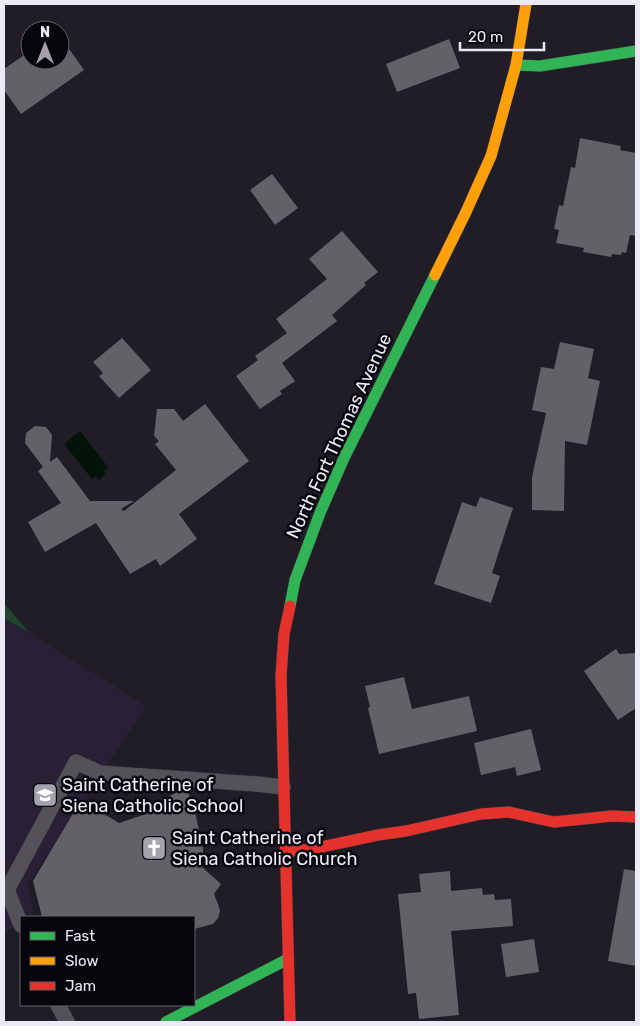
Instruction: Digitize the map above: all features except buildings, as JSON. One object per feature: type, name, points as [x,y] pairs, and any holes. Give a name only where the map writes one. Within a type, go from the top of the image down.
[{"type":"street","name":"North Fort Thomas Avenue","points":[[290,1022],[281,676],[284,634],[294,580],[344,458],[466,212],[491,156],[516,65],[526,4]]},
{"type":"street","points":[[516,65],[540,66],[636,52]]},
{"type":"street","points":[[285,852],[312,849],[406,831],[481,814],[509,812],[554,822],[612,816],[636,817]]},
{"type":"street","points":[[166,1022],[288,959]]},
{"type":"lane","points":[[20,923],[7,890],[76,762],[100,773],[283,787]]},
{"type":"lane","points":[[59,1006],[67,1022]]},
{"type":"shaded area","points":[[80,431],[108,467],[103,471],[106,474],[99,480],[96,476],[92,479],[64,444]]},
{"type":"shaded area","name":"Saint Catherine of Siena Catholic School","points":[[4,618],[146,706],[28,884],[34,916],[20,916],[20,924],[4,932]]},
{"type":"green space","points":[[4,603],[30,633],[4,618]]},
{"type":"traffic: fast","points":[[516,65],[540,66],[636,51]]},
{"type":"traffic: fast","points":[[290,606],[295,580],[320,513],[344,458],[435,275]]},
{"type":"traffic: fast","points":[[166,1022],[288,959]]},
{"type":"traffic: slow","points":[[435,275],[491,156],[516,65],[526,4]]},
{"type":"traffic: jam","points":[[290,606],[284,634],[281,676],[290,1022]]},
{"type":"traffic: jam","points":[[285,852],[312,849],[406,831],[481,814],[509,812],[554,822],[612,816],[636,817]]},
{"type":"place","name":"Saint Catherine of Siena Catholic School","points":[[45,795]]},
{"type":"place","name":"Saint Catherine of Siena Catholic Church","points":[[154,848]]}]
